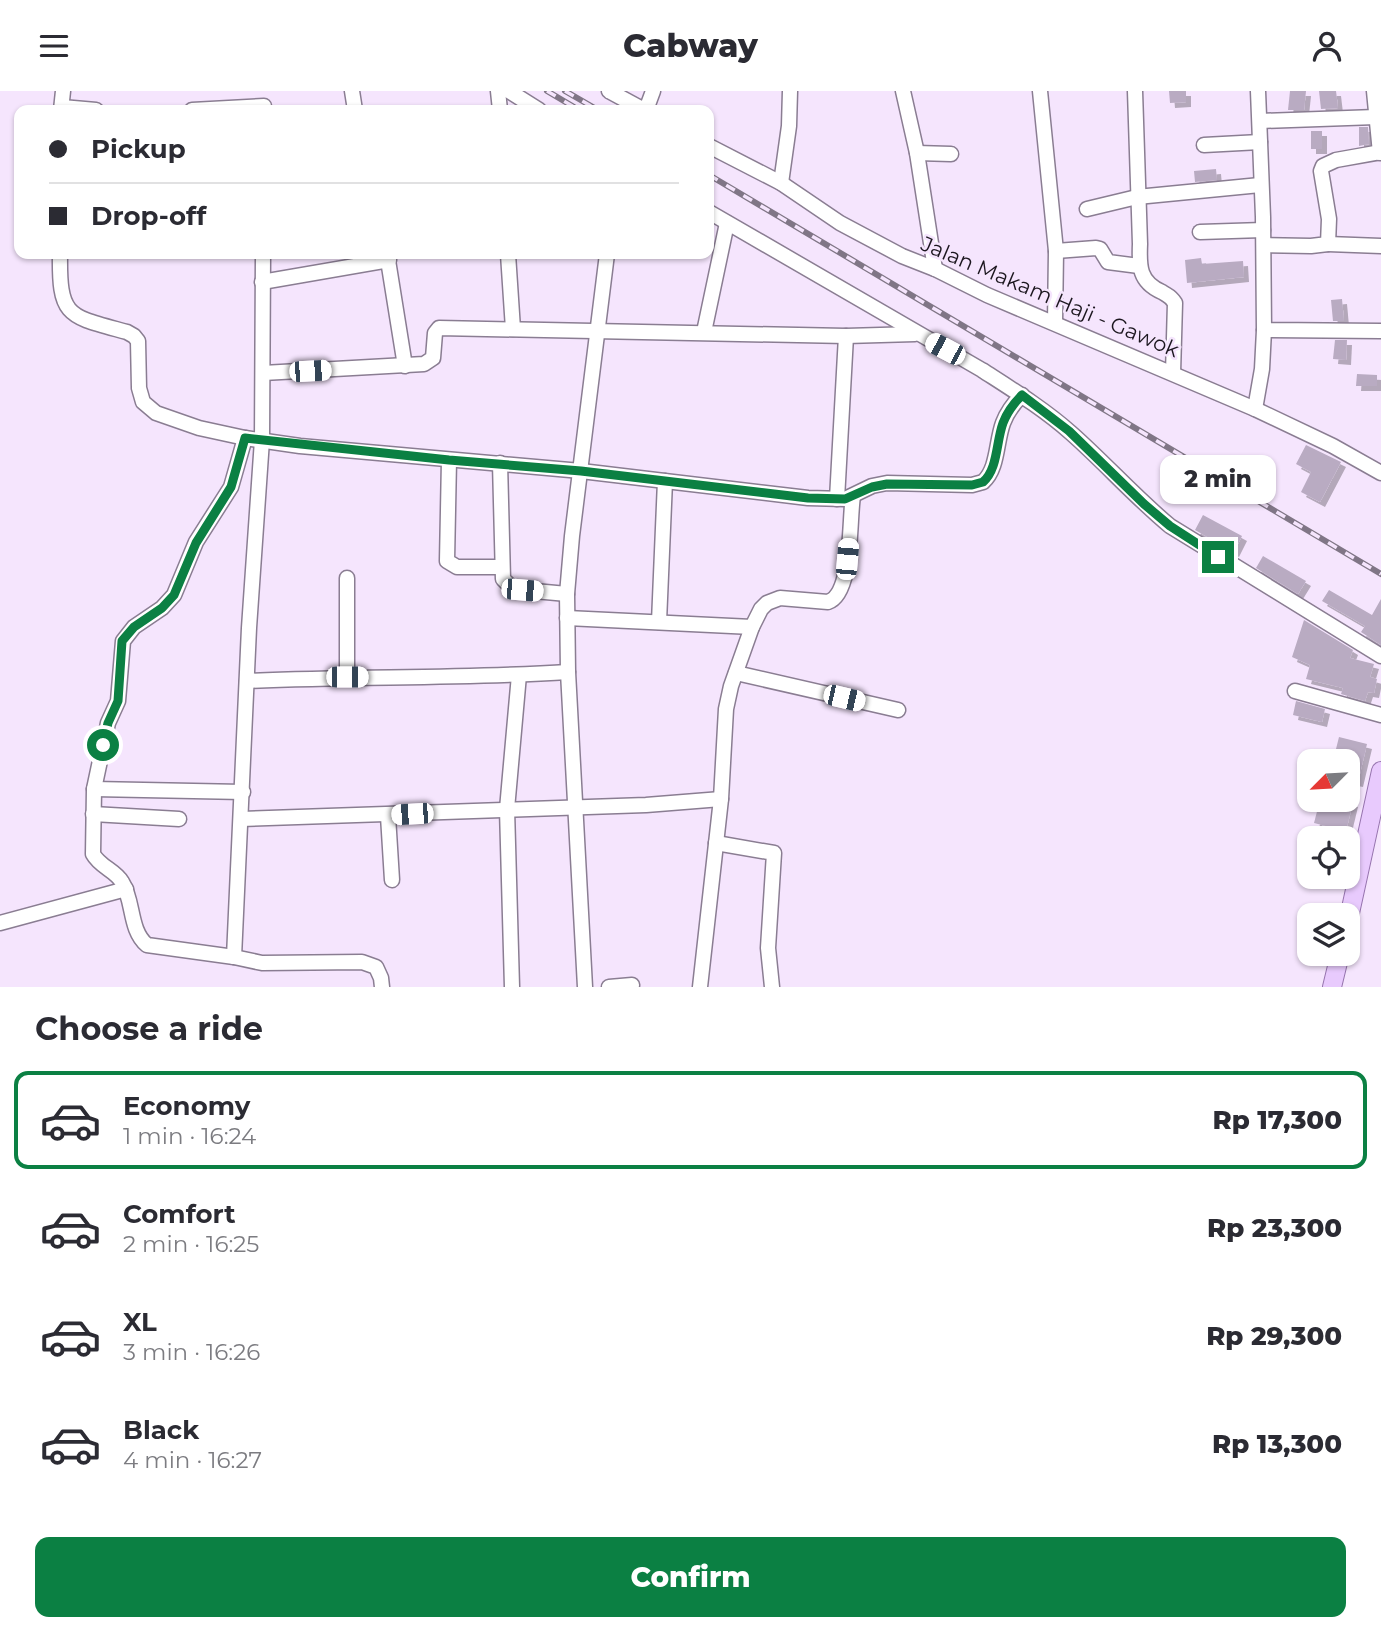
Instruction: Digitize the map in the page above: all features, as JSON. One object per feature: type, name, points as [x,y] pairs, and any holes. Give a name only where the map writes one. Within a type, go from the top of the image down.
[{"type":"main road","points":[[1352,903],[1381,771]]},
{"type":"main road","points":[[1332,987],[1337,966]]},
{"type":"street","points":[[509,91],[531,105]]},
{"type":"street","points":[[609,91],[636,105]]},
{"type":"street","points":[[781,183],[789,126],[790,91]]},
{"type":"street","points":[[903,91],[917,153],[935,269]]},
{"type":"street","points":[[1040,91],[1056,251],[1055,323]]},
{"type":"street","points":[[1135,91],[1139,266],[1149,286],[1171,296],[1175,303],[1172,373]]},
{"type":"street","points":[[1255,409],[1262,369],[1264,330],[1264,245],[1258,91]]},
{"type":"street","points":[[1328,244],[1329,232],[1321,171],[1323,166],[1336,160],[1380,153],[1374,91]]},
{"type":"street","points":[[237,105],[264,102]]},
{"type":"street","points":[[1260,121],[1376,117]]},
{"type":"street","points":[[1204,145],[1260,142]]},
{"type":"street","name":"Jalan Makam Haji - Gawok","points":[[714,149],[781,183],[872,240],[987,295],[1255,409],[1334,446],[1381,473]]},
{"type":"street","points":[[917,153],[951,154]]},
{"type":"street","points":[[1087,209],[1137,197],[1260,185]]},
{"type":"street","points":[[714,215],[1022,395],[1069,431],[1170,526],[1381,656]]},
{"type":"street","points":[[704,331],[727,223]]},
{"type":"street","points":[[1199,232],[1263,230]]},
{"type":"street","points":[[1264,245],[1381,246]]},
{"type":"street","points":[[1056,251],[1096,248],[1100,249],[1108,262],[1139,266]]},
{"type":"street","points":[[60,259],[62,295],[67,308],[77,318],[127,332],[134,335],[138,341],[140,395],[147,407],[156,413],[199,428],[245,438],[837,499],[887,484],[972,485],[983,482],[992,471],[1003,423],[1010,407],[1022,395]]},
{"type":"street","points":[[234,957],[262,440],[263,259]]},
{"type":"street","points":[[262,282],[378,259]]},
{"type":"street","points":[[388,259],[405,366]]},
{"type":"street","points":[[508,259],[513,329]]},
{"type":"street","points":[[585,987],[567,594],[606,259]]},
{"type":"street","points":[[263,373],[424,364],[430,361],[433,354],[437,329],[704,331],[846,336],[916,334]]},
{"type":"street","points":[[1264,330],[1381,331]]},
{"type":"street","points":[[837,499],[846,336]]},
{"type":"street","points":[[245,438],[231,487],[196,543],[174,595],[162,608],[134,627],[122,641],[118,701],[108,723],[94,789],[93,854],[96,860],[119,878],[126,889],[136,929],[147,945],[262,963],[362,962],[376,967],[382,987]]},
{"type":"street","points":[[449,460],[447,561],[457,567],[502,567]]},
{"type":"street","points":[[500,463],[502,579],[509,588],[567,594]]},
{"type":"street","points":[[659,622],[665,481]]},
{"type":"street","points":[[700,987],[721,799],[726,709],[736,673],[761,609],[773,599],[828,602],[841,591],[853,496]]},
{"type":"street","points":[[347,578],[347,677]]},
{"type":"street","points":[[567,618],[752,627]]},
{"type":"street","points":[[247,681],[569,672]]},
{"type":"street","points":[[736,673],[898,710]]},
{"type":"street","points":[[512,987],[507,809],[519,675]]},
{"type":"street","points":[[1295,691],[1381,715]]},
{"type":"street","points":[[94,789],[243,792]]},
{"type":"street","points":[[241,819],[577,808],[721,799]]},
{"type":"street","points":[[93,814],[179,819]]},
{"type":"street","points":[[388,815],[392,880]]},
{"type":"street","points":[[716,843],[774,853],[768,948],[772,987]]},
{"type":"street","points":[[0,923],[126,889]]},
{"type":"street","points":[[609,987],[632,985]]},
{"type":"building","points":[[1169,91],[1186,91],[1186,102],[1170,103]]},
{"type":"building","points":[[1290,91],[1306,91],[1304,110],[1288,110]]},
{"type":"building","points":[[1319,91],[1336,91],[1338,108],[1321,109]]},
{"type":"building","points":[[1359,127],[1368,127],[1369,144],[1359,146]]},
{"type":"building","points":[[1311,131],[1322,131],[1322,149],[1311,149]]},
{"type":"building","points":[[1216,169],[1217,180],[1195,182],[1194,171]]},
{"type":"building","points":[[1201,258],[1202,264],[1243,261],[1244,277],[1187,283],[1185,260]]},
{"type":"building","points":[[1342,299],[1344,321],[1333,321],[1331,300]]},
{"type":"building","points":[[1335,340],[1347,340],[1346,360],[1333,359]]},
{"type":"building","points":[[1357,374],[1377,375],[1377,386],[1356,386]]},
{"type":"building","points":[[1306,445],[1341,462],[1320,502],[1301,492],[1311,472],[1296,464]]},
{"type":"building","points":[[1203,515],[1242,536],[1234,552],[1195,530]]},
{"type":"building","points":[[1263,556],[1306,581],[1298,594],[1256,568]]},
{"type":"building","points":[[1329,590],[1372,615],[1381,599],[1381,645],[1361,632],[1365,626],[1322,601]]},
{"type":"building","points":[[1304,620],[1353,650],[1350,658],[1374,664],[1370,677],[1377,679],[1374,693],[1368,692],[1365,701],[1341,694],[1343,688],[1306,679],[1310,665],[1292,657]]},
{"type":"building","points":[[1296,701],[1325,709],[1322,722],[1293,715]]},
{"type":"building","points":[[1339,737],[1367,744],[1360,774],[1360,749],[1336,749]]},
{"type":"building","points":[[1317,812],[1351,812],[1347,826],[1314,823]]},
{"type":"railway","points":[[547,91],[571,105]]},
{"type":"railway","points":[[565,91],[589,105]]},
{"type":"railway","points":[[714,178],[1381,574]]},
{"type":"route","points":[[103,745],[108,723],[118,701],[122,641],[134,627],[162,608],[174,595],[196,543],[231,487],[245,438],[300,446],[581,471],[808,498],[845,499],[863,490],[887,484],[904,482],[972,485],[983,482],[992,471],[1003,423],[1010,407],[1022,395],[1069,431],[1170,526],[1218,557]]}]
